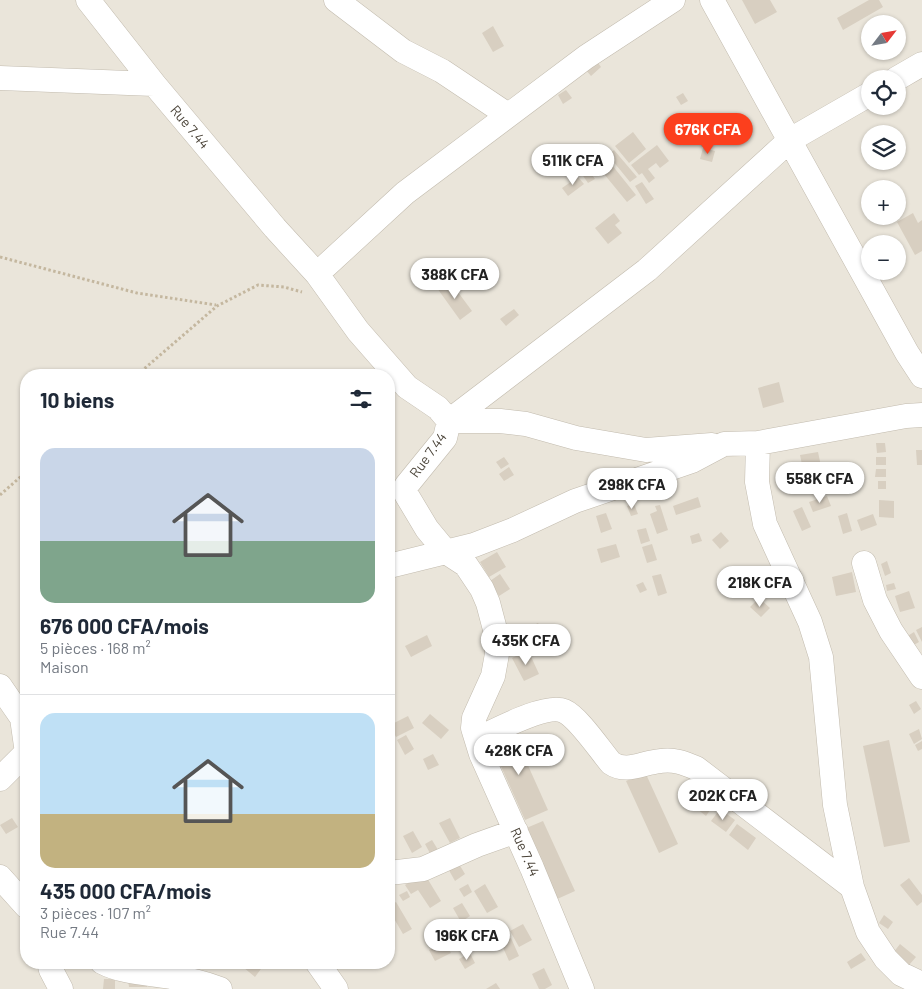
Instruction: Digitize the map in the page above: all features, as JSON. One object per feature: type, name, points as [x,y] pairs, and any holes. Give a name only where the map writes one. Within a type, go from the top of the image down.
[{"type":"street","name":"Rue 7.44","points":[[88,0],[154,84],[275,228],[318,274],[358,331],[391,369]]},
{"type":"street","points":[[336,0],[403,51],[442,71],[508,115]]},
{"type":"street","points":[[318,274],[405,193],[586,57],[673,0]]},
{"type":"street","points":[[712,0],[907,353],[922,376]]},
{"type":"street","points":[[906,73],[922,64]]},
{"type":"street","points":[[0,78],[154,84]]},
{"type":"street","points":[[449,421],[647,270],[790,140],[861,99]]},
{"type":"street","name":"Rue 7.44","points":[[395,373],[407,387],[438,408],[449,421],[445,438],[406,486],[406,494],[427,529],[446,552],[466,565],[482,589],[497,637],[497,654],[493,676],[474,718],[473,728],[481,754],[516,831],[582,989]]},
{"type":"street","points":[[449,421],[500,421],[526,424],[576,438],[646,450],[758,443],[906,416],[922,415]]},
{"type":"street","points":[[758,443],[757,482],[765,524],[810,622],[821,657],[835,805],[852,887],[868,932],[886,959],[901,974],[922,984]]},
{"type":"street","points":[[395,565],[474,545],[513,530],[575,501],[692,461],[724,444]]},
{"type":"street","points":[[864,563],[875,600],[891,631],[922,677]]},
{"type":"street","points":[[0,686],[20,715]]},
{"type":"street","points":[[477,739],[536,713],[557,709],[565,711],[573,717],[611,763],[623,768],[660,760],[670,760],[682,762],[696,768],[852,887]]},
{"type":"street","points":[[0,778],[20,759]]},
{"type":"street","points":[[395,872],[423,869],[516,831]]},
{"type":"street","points":[[0,877],[20,899]]},
{"type":"street","points":[[51,969],[61,989]]},
{"type":"street","points":[[122,969],[208,984],[220,989]]},
{"type":"street","points":[[322,969],[336,989]]},
{"type":"path","points":[[0,257],[137,293],[217,306]]},
{"type":"path","points":[[144,369],[217,306],[258,285],[284,287],[302,292]]},
{"type":"path","points":[[0,495],[20,477]]},
{"type":"shaded area","points":[[0,0],[922,0],[922,989],[0,989]]},
{"type":"building","points":[[742,0],[770,0],[777,12],[755,24]]},
{"type":"building","points":[[869,0],[879,0],[883,7],[869,15],[861,15],[861,20],[843,30],[837,18]]},
{"type":"building","points":[[493,26],[504,46],[493,52],[482,33]]},
{"type":"building","points":[[596,60],[601,67],[591,76],[585,69]]},
{"type":"building","points":[[566,90],[572,98],[563,104],[558,95]]},
{"type":"building","points":[[683,93],[688,101],[681,105],[676,97]]},
{"type":"building","points":[[633,132],[646,149],[629,163],[615,146]]},
{"type":"building","points":[[707,134],[711,141],[702,147],[697,139]]},
{"type":"building","points":[[657,145],[669,161],[660,168],[656,163],[648,169],[655,178],[649,183],[642,173],[639,175],[631,165]]},
{"type":"building","points":[[703,148],[715,151],[712,162],[700,159]]},
{"type":"building","points":[[614,150],[637,177],[630,182],[608,155]]},
{"type":"building","points":[[604,155],[636,195],[627,202],[595,163]]},
{"type":"building","points":[[588,169],[595,179],[588,183],[581,173]]},
{"type":"building","points":[[578,177],[584,184],[568,196],[562,188]]},
{"type":"building","points":[[642,182],[654,199],[646,204],[635,186]]},
{"type":"building","points":[[614,213],[620,221],[615,225],[622,233],[608,244],[595,228]]},
{"type":"building","points":[[913,213],[918,223],[922,220],[922,251],[915,255],[906,235],[904,235],[899,225],[906,225],[906,217]]},
{"type":"building","points":[[449,280],[472,311],[460,320],[437,288]]},
{"type":"building","points":[[514,309],[519,315],[506,326],[500,319]]},
{"type":"building","points":[[779,382],[784,402],[763,408],[758,388]]},
{"type":"building","points":[[876,443],[885,443],[886,452],[877,453]]},
{"type":"building","points":[[916,450],[922,450],[922,465],[917,465]]},
{"type":"building","points":[[818,452],[822,471],[804,474],[800,455]]},
{"type":"building","points":[[504,457],[509,464],[501,469],[496,462]]},
{"type":"building","points":[[876,457],[886,457],[886,465],[876,465]]},
{"type":"building","points":[[509,467],[514,475],[504,481],[499,474]]},
{"type":"building","points":[[845,468],[848,478],[831,484],[828,473]]},
{"type":"building","points":[[876,469],[886,469],[886,477],[875,477]]},
{"type":"building","points":[[878,481],[886,481],[886,489],[878,489]]},
{"type":"building","points":[[827,496],[831,506],[813,512],[809,502]]},
{"type":"building","points":[[698,497],[701,507],[676,515],[673,506]]},
{"type":"building","points":[[879,500],[894,501],[894,518],[879,517]]},
{"type":"building","points":[[634,504],[638,514],[631,516],[627,506]]},
{"type":"building","points":[[660,505],[668,530],[657,534],[650,514],[657,511],[655,506]]},
{"type":"building","points":[[802,507],[811,527],[802,531],[793,511]]},
{"type":"building","points":[[606,513],[612,529],[601,533],[596,516]]},
{"type":"building","points":[[847,513],[852,531],[843,534],[838,516]]},
{"type":"building","points":[[873,514],[877,525],[861,531],[857,520]]},
{"type":"building","points":[[646,528],[650,541],[641,544],[637,530]]},
{"type":"building","points":[[721,532],[729,541],[720,549],[712,540]]},
{"type":"building","points":[[699,533],[702,541],[692,544],[690,536]]},
{"type":"building","points":[[616,544],[620,557],[601,563],[597,549]]},
{"type":"building","points":[[652,544],[657,560],[647,563],[642,547]]},
{"type":"building","points":[[497,552],[506,567],[489,577],[480,562]]},
{"type":"building","points":[[887,561],[891,573],[885,576],[881,564]]},
{"type":"building","points":[[852,572],[856,592],[836,596],[832,577]]},
{"type":"building","points":[[500,574],[510,589],[499,596],[490,581]]},
{"type":"building","points":[[661,574],[667,593],[658,596],[652,576]]},
{"type":"building","points":[[643,582],[647,590],[640,593],[636,585]]},
{"type":"building","points":[[894,583],[896,589],[887,591],[886,585]]},
{"type":"building","points":[[909,591],[915,608],[900,612],[895,596]]},
{"type":"building","points":[[759,598],[770,608],[761,617],[750,607]]},
{"type":"building","points":[[538,623],[546,639],[529,646],[522,631]]},
{"type":"building","points":[[922,627],[922,642],[916,630]]},
{"type":"building","points":[[914,632],[919,642],[912,646],[906,637]]},
{"type":"building","points":[[427,635],[432,646],[411,657],[405,646]]},
{"type":"building","points":[[528,650],[539,674],[524,681],[512,658]]},
{"type":"building","points":[[916,701],[921,709],[914,714],[909,705]]},
{"type":"building","points":[[430,714],[449,730],[441,739],[422,723]]},
{"type":"building","points":[[408,716],[414,728],[396,737],[395,722]]},
{"type":"building","points":[[919,729],[922,739],[914,744],[909,734]]},
{"type":"building","points":[[513,732],[548,810],[525,820],[490,742]]},
{"type":"building","points":[[406,735],[414,749],[405,755],[397,740]]},
{"type":"building","points":[[889,740],[910,842],[884,847],[863,746]]},
{"type":"building","points":[[922,741],[922,749],[918,751],[915,745]]},
{"type":"building","points":[[433,754],[439,765],[428,770],[423,759]]},
{"type":"building","points":[[645,772],[678,844],[659,853],[626,781]]},
{"type":"building","points":[[702,793],[715,803],[706,816],[692,805]]},
{"type":"building","points":[[720,809],[735,820],[726,832],[711,821]]},
{"type":"building","points":[[12,818],[18,827],[6,834],[0,825]]},
{"type":"building","points":[[450,818],[460,838],[450,843],[439,823]]},
{"type":"building","points":[[543,821],[575,891],[555,900],[524,829]]},
{"type":"building","points":[[737,824],[756,838],[748,850],[729,835]]},
{"type":"building","points":[[413,831],[422,847],[412,853],[403,836]]},
{"type":"building","points":[[432,840],[440,853],[432,857],[425,844]]},
{"type":"building","points":[[456,859],[465,874],[455,881],[446,865]]},
{"type":"building","points":[[424,873],[441,901],[430,908],[418,890],[411,894],[405,885]]},
{"type":"building","points":[[909,878],[922,895],[922,902],[917,906],[900,885]]},
{"type":"building","points":[[468,884],[472,892],[464,897],[459,889]]},
{"type":"building","points":[[485,884],[498,907],[487,913],[474,891]]},
{"type":"building","points":[[407,891],[410,897],[403,901],[399,895]]},
{"type":"building","points":[[395,903],[412,929],[403,934],[395,920]]},
{"type":"building","points":[[462,903],[470,916],[461,922],[453,908]]},
{"type":"building","points":[[884,915],[893,922],[888,929],[879,923]]},
{"type":"building","points":[[523,924],[532,940],[519,947],[510,931]]},
{"type":"building","points":[[511,938],[519,956],[509,961],[501,943]]},
{"type":"building","points":[[445,942],[451,953],[435,961],[429,950]]},
{"type":"building","points":[[900,944],[916,957],[909,965],[893,953]]},
{"type":"building","points":[[470,953],[475,963],[465,969],[459,959]]},
{"type":"building","points":[[861,953],[866,960],[851,969],[847,962]]},
{"type":"building","points":[[544,968],[552,985],[545,989],[539,989],[532,974]]},
{"type":"building","points":[[245,969],[261,969],[255,977]]},
{"type":"building","points":[[104,979],[115,979],[115,989],[103,989]]},
{"type":"building","points":[[128,979],[147,979],[147,987],[129,987]]},
{"type":"building","points":[[496,983],[500,989],[486,989]]}]
